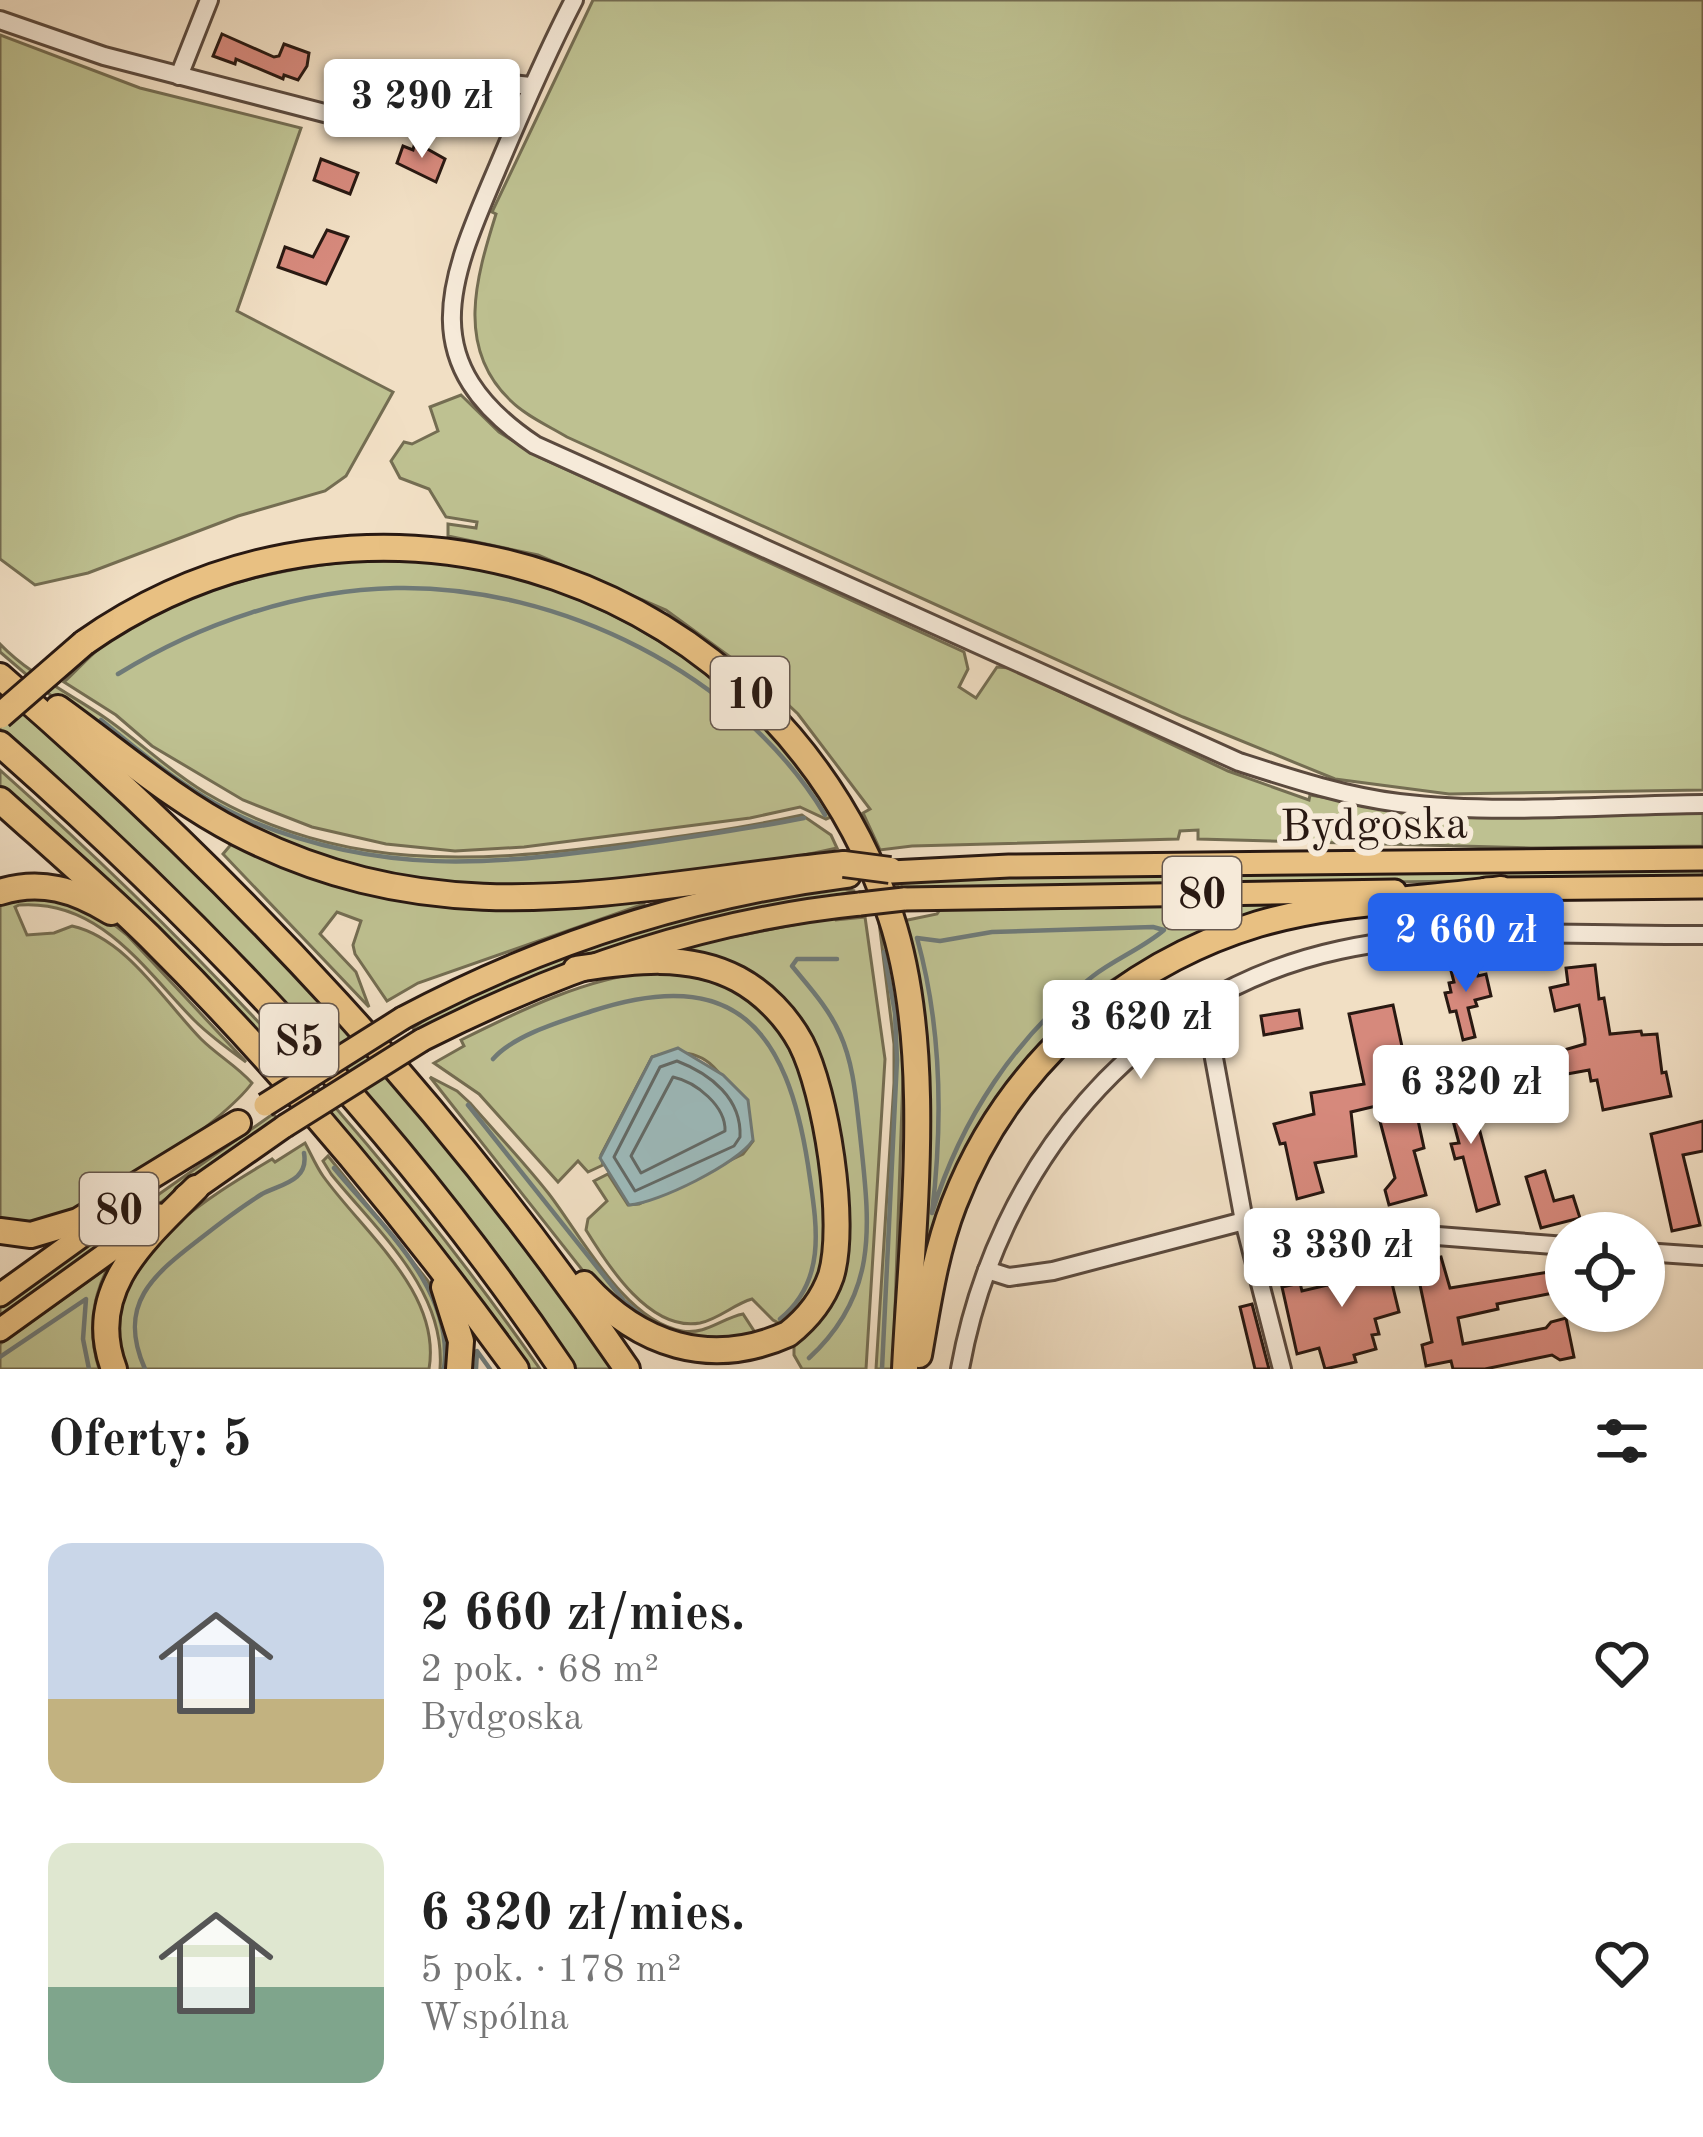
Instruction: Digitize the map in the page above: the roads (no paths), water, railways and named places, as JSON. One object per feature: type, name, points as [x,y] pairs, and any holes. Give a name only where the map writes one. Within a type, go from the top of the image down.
[{"type":"highway","name":"10","points":[[0,716],[84,643],[149,604],[200,581],[304,554],[419,549],[511,562],[567,580],[656,622],[724,670],[764,706],[833,794],[861,841],[902,958],[914,1030],[916,1082],[905,1369]]},
{"type":"highway","points":[[0,667],[203,813],[274,850],[368,882],[428,894],[514,900],[846,870],[894,871]]},
{"type":"highway","name":"S5","points":[[0,676],[151,809],[299,958],[422,1095],[523,1223],[627,1369]]},
{"type":"highway","name":"S5","points":[[0,744],[170,903],[379,1128],[479,1253],[562,1369]]},
{"type":"highway","points":[[0,800],[148,935],[336,1138],[516,1369]]},
{"type":"highway","points":[[0,892],[39,885],[63,888],[148,935]]},
{"type":"highway","points":[[916,1369],[933,1273],[973,1159],[1024,1083],[1078,1023],[1163,964],[1257,925],[1311,912],[1501,889]]},
{"type":"highway","points":[[523,1223],[618,1321],[653,1345],[697,1361],[724,1361],[760,1352],[789,1334],[818,1302],[830,1280],[836,1252],[833,1183],[816,1085],[798,1038],[782,1016],[737,978],[701,965],[635,961],[577,969]]},
{"type":"highway","points":[[0,1231],[31,1235],[78,1221],[238,1124]]},
{"type":"highway","points":[[113,1369],[105,1322],[116,1277],[196,1188]]},
{"type":"highway","points":[[430,1258],[458,1322],[459,1369]]},
{"type":"main road","name":"Bydgoska","points":[[894,871],[1703,859]]},
{"type":"main road","name":"80","points":[[0,1295],[266,1105],[403,1018],[467,984],[592,933],[729,895],[846,870]]},
{"type":"main road","name":"Bydgoska","points":[[1501,889],[1703,887]]},
{"type":"main road","name":"80","points":[[0,1330],[285,1126],[422,1040],[577,969],[694,932],[778,914],[904,899],[1501,889]]},
{"type":"street","points":[[179,76],[209,0]]},
{"type":"street","points":[[574,0],[530,86],[460,256],[451,304],[454,344],[467,380],[490,411],[535,445],[1239,762],[1302,782],[1400,803],[1453,807],[1703,803]]},
{"type":"street","points":[[0,20],[104,56],[368,124],[386,123],[504,83],[530,86]]},
{"type":"street","points":[[960,1369],[987,1270],[1019,1194],[1072,1115],[1112,1072],[1195,1007],[1268,972],[1343,949],[1449,937],[1703,935]]},
{"type":"street","points":[[1195,1007],[1209,1031],[1244,1221],[1282,1369]]},
{"type":"street","points":[[987,1270],[1009,1277],[1053,1271],[1244,1221],[1545,1244]]},
{"type":"street","points":[[1665,1253],[1703,1256]]},
{"type":"water","points":[[678,1048],[723,1075],[748,1100],[753,1140],[696,1181],[629,1205],[600,1158],[652,1057]]},
{"type":"waterway","points":[[118,674],[217,625],[323,595],[396,588],[458,591],[520,602],[581,621],[695,680],[745,720],[789,765],[825,815]]},
{"type":"waterway","points":[[101,720],[173,777],[232,813],[301,839],[392,858],[527,858],[804,818]]},
{"type":"waterway","points":[[1153,927],[1164,930],[1093,976],[1015,1053],[958,1145],[932,1213],[938,1075],[917,938],[940,941],[992,932],[1153,927]]},
{"type":"waterway","points":[[882,1369],[897,1060],[895,1013],[884,952]]},
{"type":"waterway","points":[[809,1358],[849,1307],[859,1281],[867,1226],[856,1096],[848,1058],[830,1015],[792,966],[797,959],[837,959]]},
{"type":"waterway","points":[[493,1059],[539,1030],[642,999],[684,996],[718,1003],[746,1020],[768,1045],[786,1077],[799,1118],[814,1207],[813,1267],[796,1303],[780,1319]]},
{"type":"waterway","points":[[468,1105],[624,1301],[645,1318]]},
{"type":"waterway","points":[[145,1369],[135,1326],[144,1293],[184,1252],[238,1210],[298,1176],[304,1153]]},
{"type":"waterway","points":[[334,1168],[392,1235],[426,1285],[438,1312],[444,1369]]},
{"type":"waterway","points":[[0,1357],[86,1299],[83,1339],[89,1369]]},
{"type":"waterway","points":[[476,1369],[477,1351],[490,1369]]}]
